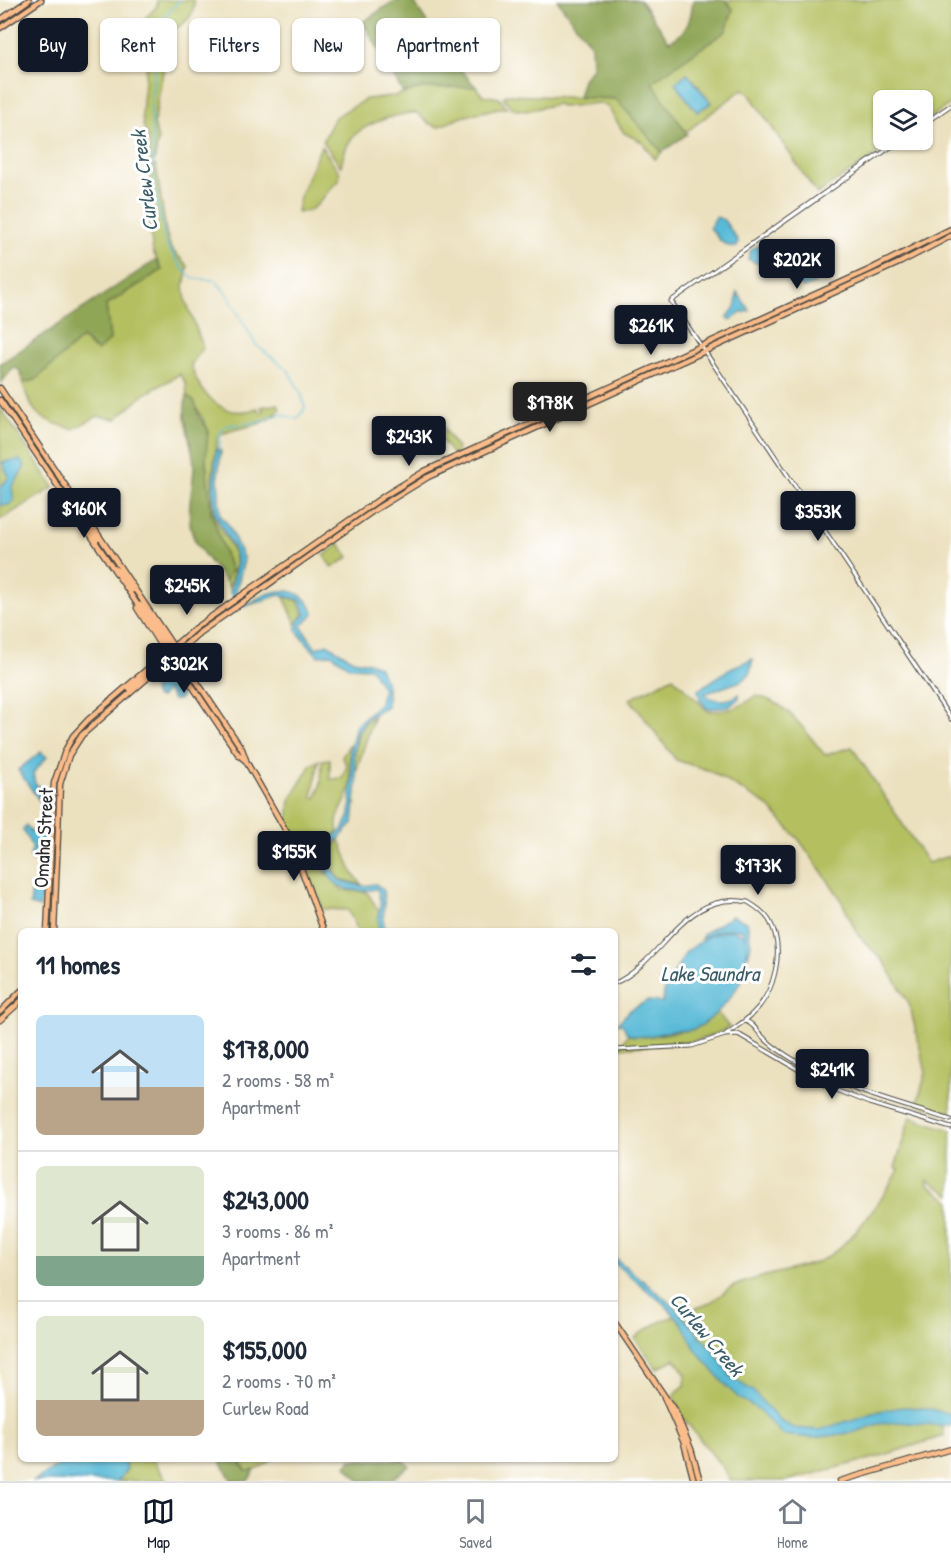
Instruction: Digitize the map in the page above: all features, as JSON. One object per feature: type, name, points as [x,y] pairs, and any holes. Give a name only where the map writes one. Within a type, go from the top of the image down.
[{"type":"main road","points":[[0,20],[29,0]]},
{"type":"main road","points":[[0,28],[41,0]]},
{"type":"main road","points":[[703,348],[951,229]]},
{"type":"main road","points":[[703,348],[901,262],[951,236]]},
{"type":"main road","name":"Omaha Street","points":[[54,928],[59,795],[62,773],[78,741],[208,619],[418,475],[703,348]]},
{"type":"main road","name":"Omaha Street","points":[[47,928],[52,796],[59,765],[73,736],[88,720],[172,652],[376,509],[428,477],[703,348]]},
{"type":"main road","points":[[0,388],[170,639],[172,652],[238,754],[248,763]]},
{"type":"main road","points":[[0,400],[135,602],[242,749],[290,837],[323,928]]},
{"type":"main road","points":[[77,514],[104,542]]},
{"type":"main road","points":[[113,568],[119,571],[133,590],[138,592]]},
{"type":"main road","points":[[170,639],[178,637],[199,621],[208,619]]},
{"type":"main road","points":[[0,1012],[18,994]]},
{"type":"main road","points":[[0,1020],[18,1004]]},
{"type":"main road","points":[[618,1327],[663,1394],[684,1430],[697,1481]]},
{"type":"main road","points":[[663,1394],[697,1481]]},
{"type":"main road","points":[[840,1481],[951,1449]]},
{"type":"street","points":[[933,117],[951,105]]},
{"type":"street","points":[[887,150],[672,301],[951,720]]},
{"type":"street","points":[[618,981],[640,968],[666,936],[688,918],[720,902],[748,902],[770,922],[777,954],[770,987],[753,1014],[725,1035]]},
{"type":"street","points":[[753,1014],[754,1025]]},
{"type":"street","points":[[744,1021],[754,1025],[766,1040],[831,1079],[872,1096],[949,1120],[945,1126]]},
{"type":"street","points":[[618,1050],[692,1046],[725,1035],[738,1034],[750,1039],[807,1076],[847,1095],[951,1128]]},
{"type":"green space","points":[[157,0],[194,0],[191,15],[177,28],[177,18],[146,18],[157,6]]},
{"type":"green space","points":[[395,0],[413,0],[424,18],[376,18],[376,45],[364,21]]},
{"type":"green space","points":[[557,0],[640,0],[669,41],[680,34],[687,25],[693,0],[725,0],[733,9],[726,31],[652,82],[687,134],[662,152],[616,99],[578,97],[583,79],[592,68],[591,45]]},
{"type":"green space","points":[[725,0],[951,0],[951,103],[933,116],[933,90],[873,90],[873,150],[884,150],[817,194],[748,92],[743,89],[686,132],[651,82],[726,31],[733,9]],"holes":[[[693,79],[711,103],[697,112],[675,83]]]},
{"type":"green space","points":[[146,72],[163,72],[154,123],[158,141],[154,162],[150,161],[148,138],[143,125]]},
{"type":"green space","points":[[391,72],[463,72],[476,87],[422,88],[403,93]]},
{"type":"green space","points":[[476,87],[482,95],[499,98],[507,108],[462,117],[438,127],[428,123],[417,113],[386,118],[354,136],[346,149],[341,167],[323,141],[335,117],[366,99],[394,96],[422,88]]},
{"type":"green space","points":[[507,95],[616,99],[662,152],[655,159],[642,142],[624,133],[607,106],[599,103],[563,107],[557,104],[526,111],[513,109],[503,97]]},
{"type":"green space","points":[[321,146],[340,173],[339,181],[311,210],[297,212],[300,195]]},
{"type":"green space","points":[[150,165],[156,166],[166,232],[171,249],[188,266],[184,286],[186,301],[203,347],[191,365],[195,376],[207,396],[224,408],[245,411],[257,408],[261,413],[264,411],[261,407],[278,404],[280,409],[274,416],[259,424],[218,436],[212,504],[218,525],[234,554],[235,567],[229,588],[225,581],[231,571],[215,525],[209,494],[206,456],[208,431],[199,412],[187,396],[186,384],[180,374],[145,394],[116,419],[98,416],[73,429],[53,423],[39,415],[30,403],[23,383],[35,380],[82,338],[93,349],[110,339],[106,305],[162,270],[153,252],[150,230]]},
{"type":"green space","points":[[156,260],[162,270],[106,305],[110,340],[97,351],[82,338],[35,380],[23,383],[20,371],[14,367],[1,383],[0,364]]},
{"type":"green space","points":[[187,396],[195,402],[199,417],[208,429],[206,461],[211,513],[231,571],[225,581],[199,548],[191,527],[190,510],[194,467],[185,413]]},
{"type":"green space","points":[[0,408],[54,487],[0,520]]},
{"type":"green space","points":[[436,424],[441,424],[457,448],[457,454],[454,456],[433,429]]},
{"type":"green space","points":[[339,543],[349,557],[332,568],[324,556]]},
{"type":"green space","points":[[284,597],[298,601],[304,614],[296,624]]},
{"type":"green space","points":[[673,677],[708,711],[733,708],[756,696],[767,699],[787,711],[825,755],[852,747],[928,863],[951,855],[951,1114],[917,1104],[926,1072],[909,1003],[885,963],[858,935],[839,896],[800,841],[767,805],[710,771],[676,760],[630,699]]},
{"type":"green space","points":[[374,716],[356,772],[355,749],[359,733],[368,720]]},
{"type":"green space","points":[[350,743],[349,791],[338,816],[338,832],[324,842],[323,869],[342,890],[367,892],[379,911],[379,928],[357,928],[348,910],[323,909],[288,822],[290,800],[310,766],[319,760],[312,797],[316,798],[321,783],[322,760],[330,759],[330,779],[342,778],[347,765],[342,757]]},
{"type":"green space","points":[[340,840],[352,872],[362,885],[340,879],[331,866],[329,851]]},
{"type":"green space","points":[[717,1012],[729,1027],[703,1039],[675,1044],[618,1048],[628,1035],[645,1037],[695,1029]]},
{"type":"green space","points":[[910,1117],[951,1130],[951,1195],[927,1180],[928,1185],[951,1201],[951,1414],[946,1413],[942,1424],[944,1436],[878,1457],[786,1481],[731,1481],[684,1419],[673,1395],[685,1385],[686,1375],[675,1359],[657,1369],[635,1338],[660,1322],[709,1303],[732,1287],[752,1279],[817,1262],[829,1256],[864,1222],[899,1170],[895,1168]]},
{"type":"green space","points":[[125,1462],[154,1462],[167,1481],[118,1481],[127,1469]]},
{"type":"green space","points":[[221,1462],[240,1462],[246,1471],[255,1470],[248,1481],[232,1481]]},
{"type":"green space","points":[[240,1462],[268,1462],[259,1469],[247,1471]]},
{"type":"green space","points":[[349,1462],[406,1462],[409,1466],[389,1481],[360,1481],[346,1466]]},
{"type":"water","points":[[687,73],[711,103],[697,112],[675,83]]},
{"type":"water","points":[[716,217],[724,220],[738,241],[737,247],[725,244],[710,228]]},
{"type":"water","points":[[759,245],[798,263],[812,274],[815,283],[804,288],[788,280],[783,270],[776,272],[748,259],[751,250]]},
{"type":"water","points":[[737,292],[750,311],[741,313],[731,320],[727,318],[736,306]]},
{"type":"water","points":[[216,450],[221,451],[218,475],[220,515],[229,526],[244,560],[236,591],[241,598],[250,603],[278,591],[295,593],[302,597],[314,614],[301,626],[316,648],[327,644],[353,660],[372,663],[380,668],[387,685],[387,706],[367,718],[358,730],[354,752],[357,782],[353,824],[327,851],[330,867],[339,880],[362,886],[376,884],[383,890],[384,928],[378,926],[380,901],[377,889],[353,890],[335,883],[326,867],[324,856],[325,842],[343,830],[350,815],[352,778],[350,750],[356,725],[380,703],[383,689],[371,668],[350,667],[331,654],[318,656],[296,630],[298,622],[306,614],[300,600],[279,595],[244,607],[230,593],[237,562],[233,547],[215,514],[213,492]]},
{"type":"water","points":[[20,460],[25,466],[12,488],[14,501],[9,505],[0,505],[0,488],[9,477],[2,462]]},
{"type":"water","points":[[753,659],[749,675],[741,681],[704,694],[717,700],[726,700],[739,694],[739,698],[729,707],[707,709],[700,699],[698,690],[733,667]]},
{"type":"water","points":[[165,679],[177,689],[181,697],[178,700],[173,700],[167,690],[160,698],[155,697],[153,689]]},
{"type":"water","points":[[41,752],[47,757],[33,773],[35,784],[41,787],[39,800],[18,770]]},
{"type":"water","points":[[26,825],[30,831],[45,836],[45,858],[32,861],[30,854],[33,849],[23,830]]},
{"type":"water","points":[[33,883],[43,883],[40,908],[30,905]]},
{"type":"water","points":[[732,916],[747,922],[751,945],[748,956],[743,930],[721,930],[701,939],[704,933]]},
{"type":"water","name":"Lake Saundra","points":[[730,930],[744,934],[746,964],[736,990],[717,1013],[702,1025],[691,1030],[644,1036],[627,1034],[623,1025],[618,1023],[630,1010],[647,1001],[663,1002],[664,991],[686,952],[710,935]]},
{"type":"water","points":[[618,1260],[674,1306],[717,1355],[731,1377],[753,1391],[777,1418],[793,1428],[819,1430],[880,1411],[903,1407],[926,1408],[951,1414],[951,1426],[897,1422],[878,1424],[856,1432],[815,1438],[783,1435],[755,1407],[740,1399],[727,1387],[696,1350],[681,1322],[664,1304],[618,1266]]},
{"type":"water","points":[[64,1462],[125,1462],[127,1469],[118,1481],[34,1481]]},
{"type":"waterway","name":"Curlew Creek","points":[[180,0],[164,17],[156,55],[151,106],[155,189],[166,244],[186,273],[195,279],[215,280],[227,294],[256,345],[288,370],[302,396],[305,408],[297,419],[280,414],[260,422],[226,426],[221,431],[219,450]]}]
